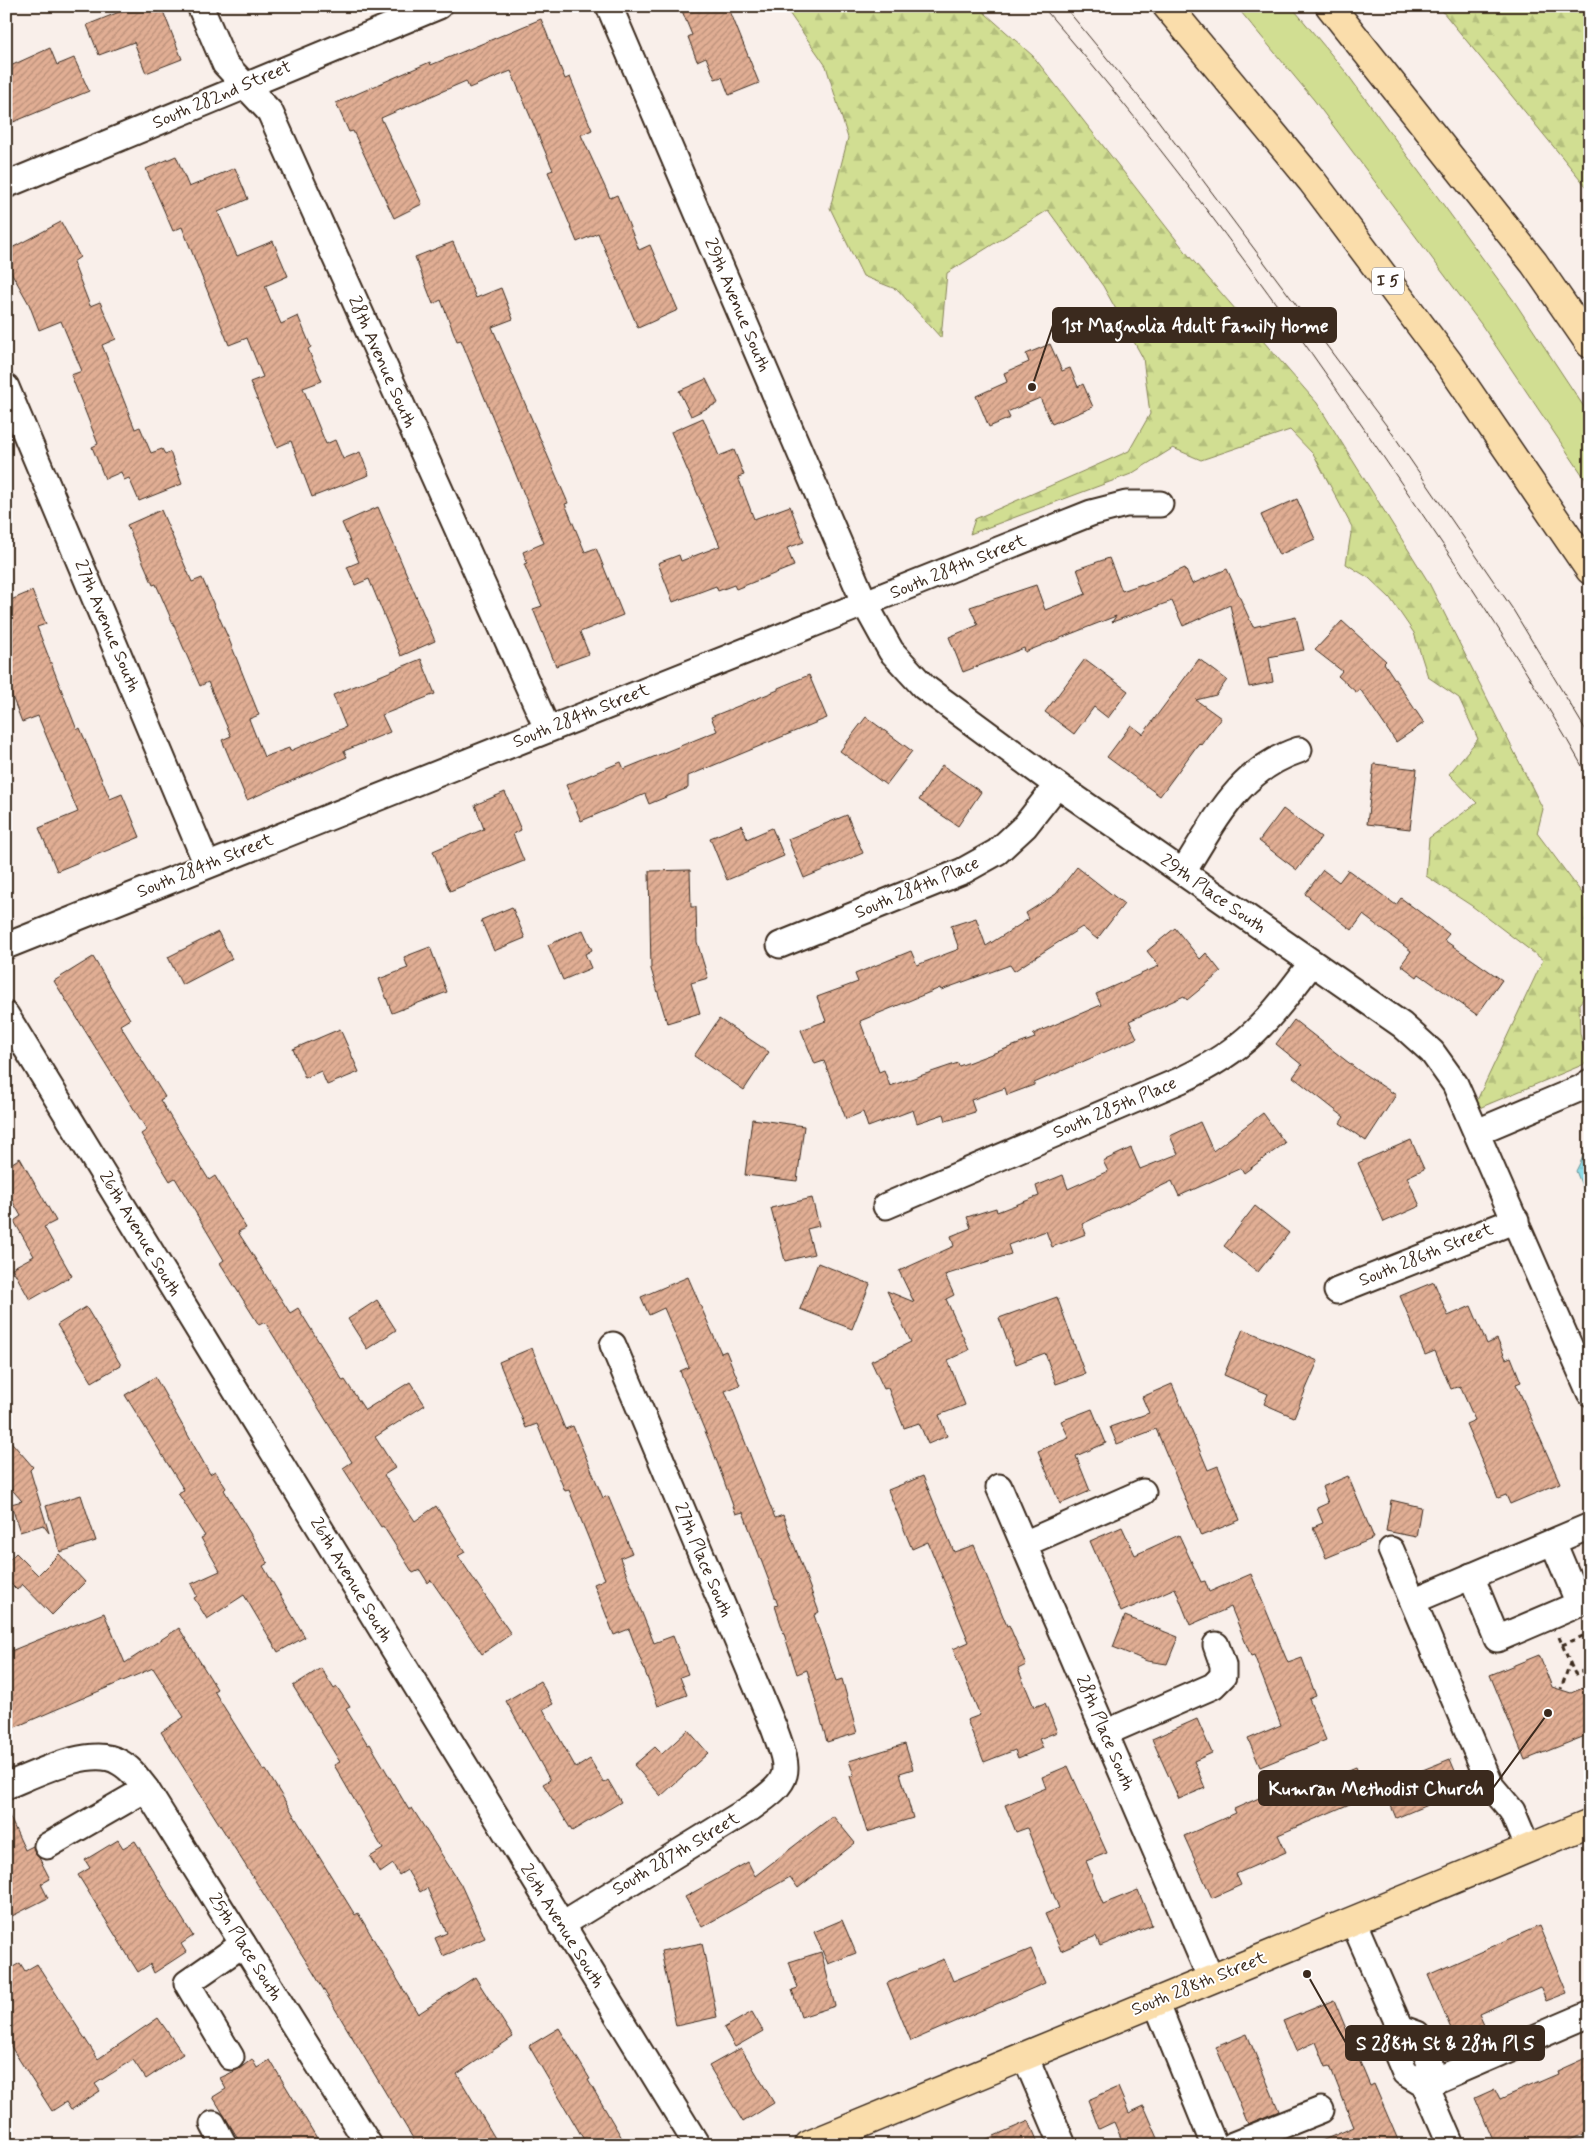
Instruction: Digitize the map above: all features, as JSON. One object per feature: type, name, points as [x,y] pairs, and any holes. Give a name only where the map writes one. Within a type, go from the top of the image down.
[{"type":"main road","name":"I 5","points":[[1167,6],[1312,181],[1448,362],[1590,570]]},
{"type":"main road","points":[[1330,6],[1534,263],[1590,344]]},
{"type":"main road","name":"South 288th Street","points":[[809,2145],[1590,1824]]},
{"type":"street","name":"28th Avenue South","points":[[200,6],[225,64],[247,85],[270,112],[547,728]]},
{"type":"street","name":"South 282nd Street","points":[[6,186],[438,6]]},
{"type":"street","name":"29th Avenue South","points":[[609,6],[865,604]]},
{"type":"street","name":"27th Avenue South","points":[[6,387],[207,866]]},
{"type":"street","name":"South 284th Street","points":[[6,946],[547,728],[865,604],[1091,513],[1126,504],[1160,504]]},
{"type":"street","name":"29th Place South","points":[[865,604],[891,651],[924,687],[1057,785],[1311,964],[1402,1025],[1432,1052],[1455,1084],[1590,1393]]},
{"type":"street","points":[[1183,872],[1230,798],[1243,783],[1271,761],[1299,750]]},
{"type":"street","name":"South 284th Place","points":[[780,944],[963,871],[997,852],[1025,826],[1057,785]]},
{"type":"street","name":"South 285th Place","points":[[886,1206],[1181,1080],[1220,1061],[1260,1029],[1311,964]]},
{"type":"street","name":"26th Avenue South","points":[[6,1015],[561,1925],[698,2145]]},
{"type":"street","points":[[1477,1132],[1581,1088],[1590,1082]]},
{"type":"street","name":"South 286th Street","points":[[1337,1291],[1516,1220]]},
{"type":"street","name":"27th Place South","points":[[613,1345],[774,1728],[783,1756],[785,1776]]},
{"type":"street","name":"28th Place South","points":[[999,1487],[1211,1979]]},
{"type":"street","points":[[1024,1544],[1144,1492]]},
{"type":"street","points":[[1412,1601],[1590,1526]]},
{"type":"street","points":[[1471,1576],[1497,1638],[1579,1604],[1553,1542]]},
{"type":"street","points":[[1391,1550],[1491,1786],[1512,1812],[1528,1849]]},
{"type":"street","points":[[1105,1733],[1213,1686],[1223,1676],[1223,1665],[1216,1645]]},
{"type":"street","name":"25th Place South","points":[[6,1786],[75,1760],[101,1757],[111,1758],[126,1766],[146,1789],[368,2145]]},
{"type":"street","name":"South 287th Street","points":[[561,1925],[751,1808],[777,1789],[785,1776]]},
{"type":"street","points":[[47,1846],[146,1789]]},
{"type":"street","points":[[1354,1921],[1400,2028],[1417,2034],[1430,2063],[1425,2085],[1451,2145]]},
{"type":"street","points":[[231,2058],[187,1983],[243,1944]]},
{"type":"street","points":[[1156,2002],[1214,2145]]},
{"type":"street","points":[[1425,2085],[1590,2014]]},
{"type":"street","points":[[1025,2056],[1063,2145]]},
{"type":"street","points":[[1233,2145],[1321,2110]]},
{"type":"path","points":[[1550,1616],[1575,1674],[1590,1668]]},
{"type":"path","points":[[1562,1644],[1590,1633]]},
{"type":"path","points":[[1561,1689],[1570,1662]]},
{"type":"green space","points":[[787,6],[977,6],[1033,56],[1189,256],[1317,403],[1429,583],[1543,809],[1537,833],[1590,904],[1590,991],[1579,1004],[1580,1033],[1587,1063],[1472,1111],[1543,960],[1472,906],[1426,876],[1429,838],[1477,803],[1449,774],[1478,739],[1459,698],[1428,677],[1414,633],[1390,598],[1369,578],[1346,564],[1352,527],[1314,455],[1290,430],[1201,460],[1173,448],[1131,474],[970,534],[975,519],[1129,451],[1150,414],[1143,358],[1103,286],[1048,210],[947,273],[941,338],[898,290],[863,276],[830,208],[848,138],[826,66],[787,10]]},
{"type":"green space","points":[[1236,6],[1291,6],[1345,71],[1514,301],[1590,416],[1590,486],[1481,324],[1314,100]]},
{"type":"green space","points":[[1438,6],[1590,6],[1590,191]]},
{"type":"water","points":[[1590,1143],[1590,1206],[1576,1171]]},
{"type":"building","points":[[134,6],[161,6],[182,59],[146,73],[134,42],[99,55],[87,25]]},
{"type":"building","points":[[680,6],[728,6],[759,83],[729,95],[722,77],[715,79],[706,57],[697,61],[688,37],[692,35]]},
{"type":"building","points":[[541,19],[565,79],[570,77],[592,130],[581,135],[610,198],[617,195],[639,250],[650,245],[678,310],[638,328],[598,233],[577,242],[548,172],[553,170],[511,71],[469,88],[466,81],[381,118],[422,204],[394,218],[353,131],[349,132],[336,103],[430,62],[431,65]]},
{"type":"building","points":[[50,48],[57,65],[74,58],[89,91],[6,125],[6,68]]},
{"type":"building","points":[[176,156],[189,187],[235,168],[248,199],[218,212],[237,256],[273,241],[288,276],[265,286],[281,324],[298,316],[311,347],[308,349],[322,381],[303,388],[326,444],[335,440],[343,459],[360,452],[369,475],[312,497],[291,441],[277,447],[250,382],[263,377],[247,338],[229,345],[182,227],[173,231],[146,169]]},
{"type":"building","points":[[61,222],[80,257],[73,262],[90,306],[100,302],[116,339],[102,345],[135,429],[140,427],[151,453],[162,449],[165,454],[170,452],[182,484],[139,501],[129,478],[124,480],[121,472],[105,479],[92,447],[98,444],[71,375],[82,371],[61,321],[39,330],[29,304],[6,263],[6,251]]},
{"type":"building","points":[[453,242],[476,298],[501,288],[513,319],[492,327],[568,503],[565,504],[585,552],[596,548],[623,615],[580,632],[589,654],[556,666],[533,609],[542,606],[524,564],[527,563],[523,552],[544,543],[461,340],[457,341],[441,300],[433,304],[415,257]]},
{"type":"building","points":[[1050,344],[1062,371],[1070,368],[1078,387],[1083,384],[1093,407],[1052,424],[1040,398],[1007,412],[1010,418],[989,427],[976,396],[1007,382],[1004,373],[1029,362],[1026,354]]},
{"type":"building","points":[[706,379],[718,403],[691,416],[679,391]]},
{"type":"building","points":[[703,418],[719,456],[734,450],[744,475],[738,477],[754,519],[790,506],[804,542],[787,548],[794,566],[736,589],[734,585],[718,591],[716,586],[673,602],[658,563],[679,555],[681,561],[720,546],[671,432]]},
{"type":"building","points":[[1297,499],[1315,539],[1279,555],[1261,515]]},
{"type":"building","points":[[378,507],[435,641],[401,656],[369,579],[355,585],[347,567],[359,562],[342,523]]},
{"type":"building","points":[[161,510],[192,582],[202,578],[230,642],[259,715],[249,719],[264,757],[289,748],[290,751],[346,727],[333,695],[421,659],[435,694],[382,715],[390,732],[344,751],[347,757],[247,800],[222,740],[231,736],[208,682],[200,686],[156,584],[153,585],[127,525]]},
{"type":"building","points":[[1109,558],[1122,591],[1142,584],[1143,586],[1185,568],[1192,584],[1227,569],[1253,627],[1296,617],[1304,650],[1269,657],[1273,682],[1249,687],[1230,605],[1183,626],[1172,601],[1112,622],[1116,616],[1025,652],[1024,648],[963,672],[949,637],[978,625],[970,607],[1036,585],[1045,610],[1086,594],[1077,569]]},
{"type":"building","points":[[32,591],[46,624],[37,627],[77,730],[80,728],[110,799],[122,794],[140,837],[57,871],[39,828],[78,812],[38,716],[22,722],[6,681],[6,602]]},
{"type":"building","points":[[1342,621],[1386,661],[1384,663],[1424,723],[1396,742],[1360,689],[1357,693],[1338,676],[1342,671],[1315,650]]},
{"type":"building","points":[[1085,659],[1128,691],[1108,718],[1094,707],[1074,734],[1045,712]]},
{"type":"building","points":[[1199,659],[1227,680],[1216,695],[1196,700],[1221,718],[1201,745],[1199,743],[1160,796],[1107,757],[1131,725],[1143,734]]},
{"type":"building","points":[[809,675],[827,718],[688,776],[688,788],[649,804],[645,794],[581,821],[566,785],[621,762],[624,769],[717,731],[711,717],[778,690],[778,688]]},
{"type":"building","points":[[866,717],[912,751],[886,785],[840,751]]},
{"type":"building","points":[[1374,764],[1417,769],[1410,829],[1367,824]]},
{"type":"building","points":[[942,765],[981,792],[958,826],[919,800]]},
{"type":"building","points":[[505,792],[521,830],[513,834],[524,861],[450,891],[433,851],[484,829],[475,805]]},
{"type":"building","points":[[1283,809],[1321,837],[1297,870],[1259,841]]},
{"type":"building","points":[[847,815],[863,853],[804,878],[788,839]]},
{"type":"building","points":[[742,825],[747,839],[772,828],[784,856],[727,880],[710,838]]},
{"type":"building","points":[[1077,867],[1124,904],[1097,939],[1082,927],[1014,971],[1010,965],[941,990],[940,988],[860,1021],[879,1072],[884,1070],[890,1086],[958,1063],[959,1066],[1035,1038],[1033,1034],[1101,1005],[1096,994],[1159,966],[1147,951],[1175,928],[1200,959],[1206,953],[1221,972],[1187,1000],[1184,996],[1129,1021],[1137,1038],[1034,1083],[1034,1085],[1007,1095],[1005,1088],[971,1100],[975,1112],[946,1121],[944,1114],[917,1123],[913,1110],[868,1127],[863,1112],[846,1119],[824,1061],[815,1064],[801,1030],[826,1021],[817,997],[858,982],[855,974],[911,951],[917,965],[959,949],[951,926],[976,918],[986,946],[1029,919],[1026,913],[1056,894]]},
{"type":"building","points":[[690,870],[691,907],[696,907],[697,942],[708,978],[691,983],[700,1013],[667,1023],[651,969],[649,871]]},
{"type":"building","points":[[1323,870],[1339,882],[1348,870],[1396,905],[1401,898],[1449,934],[1444,940],[1502,980],[1477,1015],[1419,974],[1417,977],[1401,965],[1411,951],[1363,915],[1352,930],[1305,894]]},
{"type":"building","points":[[512,907],[525,938],[494,951],[481,920]]},
{"type":"building","points":[[583,930],[592,950],[585,954],[591,968],[563,980],[548,945]]},
{"type":"building","points":[[218,932],[232,959],[182,985],[168,957]]},
{"type":"building","points":[[430,947],[447,992],[392,1013],[379,979],[408,968],[404,957]]},
{"type":"building","points":[[93,957],[130,1019],[120,1025],[165,1097],[160,1100],[209,1180],[215,1176],[246,1228],[238,1232],[290,1313],[298,1308],[343,1381],[345,1380],[365,1410],[410,1382],[425,1405],[375,1437],[395,1468],[384,1475],[415,1521],[436,1506],[465,1552],[458,1556],[511,1634],[482,1654],[431,1580],[428,1583],[420,1570],[413,1573],[343,1468],[352,1462],[265,1322],[259,1325],[220,1263],[224,1260],[175,1178],[170,1181],[141,1134],[147,1130],[54,981]]},
{"type":"building","points":[[719,1019],[769,1052],[744,1090],[694,1056]]},
{"type":"building","points":[[1294,1020],[1358,1070],[1396,1095],[1366,1141],[1340,1123],[1344,1117],[1293,1077],[1302,1065],[1276,1044]]},
{"type":"building","points":[[340,1029],[359,1072],[327,1085],[321,1071],[305,1078],[293,1049]]},
{"type":"building","points":[[1263,1113],[1285,1143],[1244,1173],[1241,1168],[1179,1196],[1172,1181],[1082,1224],[1086,1234],[1052,1247],[1046,1231],[1008,1245],[1011,1254],[945,1275],[954,1295],[946,1299],[969,1350],[948,1360],[965,1405],[939,1415],[947,1436],[928,1444],[919,1423],[904,1428],[888,1388],[884,1389],[871,1361],[911,1342],[887,1291],[914,1302],[899,1271],[954,1246],[951,1236],[971,1228],[967,1217],[996,1208],[997,1212],[1039,1196],[1036,1186],[1063,1175],[1068,1189],[1108,1171],[1103,1161],[1131,1148],[1140,1169],[1178,1154],[1170,1136],[1200,1122],[1213,1151]]},
{"type":"building","points":[[752,1119],[804,1126],[797,1181],[745,1175]]},
{"type":"building","points":[[1411,1140],[1424,1169],[1407,1177],[1420,1206],[1384,1222],[1358,1163]]},
{"type":"building","points":[[20,1158],[56,1221],[44,1227],[72,1276],[30,1300],[12,1268],[34,1256],[14,1221],[21,1216],[6,1190],[6,1167]]},
{"type":"building","points":[[812,1198],[819,1226],[807,1229],[814,1254],[785,1261],[771,1208]]},
{"type":"building","points":[[1255,1206],[1289,1233],[1258,1272],[1224,1246]]},
{"type":"building","points":[[818,1263],[870,1284],[852,1329],[800,1309]]},
{"type":"building","points":[[688,1277],[721,1353],[726,1351],[740,1385],[725,1391],[775,1518],[783,1515],[819,1612],[814,1615],[836,1681],[842,1679],[857,1733],[827,1742],[807,1670],[797,1674],[775,1606],[778,1605],[743,1512],[736,1514],[712,1448],[680,1371],[689,1367],[664,1308],[649,1315],[641,1297]]},
{"type":"building","points":[[1434,1282],[1448,1316],[1471,1306],[1487,1344],[1497,1339],[1506,1359],[1511,1357],[1521,1382],[1516,1384],[1560,1483],[1510,1504],[1506,1495],[1498,1498],[1466,1424],[1475,1420],[1460,1386],[1451,1389],[1435,1351],[1425,1355],[1400,1296]]},
{"type":"building","points":[[1057,1297],[1085,1374],[1056,1384],[1045,1353],[1016,1364],[999,1318]]},
{"type":"building","points":[[377,1300],[396,1330],[367,1349],[348,1319]]},
{"type":"building","points":[[86,1307],[121,1365],[92,1382],[57,1325]]},
{"type":"building","points":[[1243,1329],[1318,1361],[1294,1417],[1264,1404],[1268,1394],[1224,1375]]},
{"type":"building","points":[[532,1348],[565,1429],[573,1426],[603,1498],[608,1496],[632,1553],[620,1558],[654,1643],[673,1636],[688,1674],[680,1677],[687,1695],[658,1706],[629,1629],[614,1635],[594,1584],[605,1579],[569,1490],[565,1491],[537,1424],[526,1428],[499,1362]]},
{"type":"building","points":[[155,1377],[210,1474],[215,1471],[226,1488],[224,1490],[268,1563],[263,1566],[305,1637],[278,1652],[244,1595],[207,1619],[194,1598],[197,1596],[191,1584],[220,1571],[201,1538],[205,1536],[178,1493],[184,1490],[125,1395]]},
{"type":"building","points":[[1172,1384],[1208,1470],[1218,1466],[1240,1520],[1201,1536],[1156,1429],[1117,1444],[1110,1427],[1149,1413],[1142,1397]]},
{"type":"building","points":[[1092,1409],[1106,1443],[1076,1456],[1090,1491],[1060,1504],[1038,1451],[1069,1438],[1061,1421]]},
{"type":"building","points":[[6,1436],[33,1467],[30,1470],[49,1533],[43,1525],[20,1532],[11,1504],[22,1501],[6,1483]]},
{"type":"building","points":[[923,1476],[954,1552],[974,1545],[1007,1626],[1009,1625],[1026,1665],[1018,1669],[1034,1707],[1045,1703],[1057,1732],[1039,1739],[1043,1748],[1018,1758],[1015,1750],[984,1762],[967,1720],[980,1715],[953,1649],[969,1642],[928,1542],[912,1549],[888,1490]]},
{"type":"building","points":[[1348,1476],[1374,1538],[1326,1558],[1313,1527],[1323,1523],[1317,1508],[1328,1503],[1322,1487]]},
{"type":"building","points":[[81,1495],[96,1541],[60,1552],[46,1506]]},
{"type":"building","points":[[1391,1500],[1421,1507],[1416,1537],[1386,1531]]},
{"type":"building","points":[[1122,1527],[1135,1555],[1179,1535],[1201,1582],[1205,1581],[1209,1592],[1251,1574],[1288,1663],[1302,1658],[1316,1696],[1309,1699],[1326,1740],[1260,1767],[1248,1739],[1281,1725],[1254,1655],[1251,1656],[1231,1607],[1190,1625],[1175,1588],[1121,1612],[1090,1541]]},
{"type":"building","points":[[16,1553],[38,1575],[59,1554],[85,1582],[52,1615],[22,1584],[17,1590],[6,1579],[6,1563]]},
{"type":"building","points":[[104,1613],[125,1663],[179,1628],[217,1689],[214,1691],[264,1771],[266,1770],[355,1915],[358,1913],[418,2014],[475,1977],[513,2037],[457,2074],[499,2145],[417,2145],[313,1972],[161,1732],[184,1717],[153,1668],[6,1731],[6,1653]]},
{"type":"building","points":[[1125,1616],[1178,1637],[1167,1664],[1147,1661],[1113,1647]]},
{"type":"building","points":[[1539,1655],[1552,1687],[1571,1693],[1590,1685],[1590,1734],[1525,1760],[1490,1675]]},
{"type":"building","points":[[321,1668],[334,1689],[337,1687],[350,1707],[346,1709],[368,1745],[370,1744],[409,1810],[412,1808],[461,1885],[485,1938],[443,1956],[435,1938],[447,1933],[427,1888],[420,1892],[407,1870],[399,1875],[393,1864],[380,1873],[370,1857],[383,1849],[334,1765],[340,1762],[293,1686]]},
{"type":"building","points":[[540,1681],[553,1704],[543,1709],[576,1768],[590,1759],[604,1783],[608,1780],[621,1802],[572,1831],[543,1784],[550,1780],[506,1701]]},
{"type":"building","points":[[1197,1719],[1212,1753],[1194,1761],[1205,1788],[1179,1799],[1152,1739]]},
{"type":"building","points":[[688,1730],[708,1753],[661,1796],[634,1765],[655,1747],[662,1754]]},
{"type":"building","points":[[905,1744],[913,1769],[900,1773],[913,1818],[867,1832],[850,1776],[854,1775],[849,1761]]},
{"type":"building","points":[[1450,1759],[1463,1790],[1396,1818],[1383,1786]]},
{"type":"building","points":[[1068,1766],[1107,1853],[1086,1861],[1103,1904],[1138,1890],[1152,1925],[1100,1946],[1096,1936],[1061,1951],[1045,1914],[1059,1908],[1027,1828],[1016,1832],[1005,1805],[1046,1788],[1042,1777]]},
{"type":"building","points":[[1356,1767],[1368,1796],[1278,1835],[1286,1852],[1236,1874],[1241,1885],[1212,1898],[1184,1836],[1236,1813],[1234,1809],[1275,1791],[1279,1799]]},
{"type":"building","points":[[6,1809],[25,1850],[33,1846],[50,1879],[41,1884],[48,1898],[6,1919]]},
{"type":"building","points":[[833,1816],[855,1843],[798,1888],[790,1877],[702,1927],[685,1897],[748,1862],[755,1876]]},
{"type":"building","points":[[118,1840],[123,1848],[135,1841],[193,1936],[181,1944],[186,1952],[154,1973],[150,1964],[138,1972],[78,1875],[90,1868],[85,1860]]},
{"type":"building","points":[[842,1920],[856,1953],[828,1964],[814,1932]]},
{"type":"building","points":[[1539,1926],[1567,1993],[1546,2001],[1540,1987],[1479,2014],[1484,2025],[1455,2038],[1428,1975]]},
{"type":"building","points":[[702,1943],[717,2017],[676,2026],[661,1951]]},
{"type":"building","points":[[1031,1949],[1045,1983],[911,2041],[887,1983],[944,1959],[953,1981]]},
{"type":"building","points":[[821,1952],[835,2006],[801,2017],[792,1990],[798,1988],[789,1962]]},
{"type":"building","points":[[20,1963],[25,1971],[37,1964],[98,2059],[158,2018],[183,2054],[146,2079],[133,2060],[95,2084],[100,2091],[71,2110],[66,2102],[52,2111],[6,2039],[6,1971]]},
{"type":"building","points":[[1334,2000],[1370,2086],[1374,2084],[1398,2140],[1386,2145],[1312,2145],[1354,2127],[1330,2066],[1326,2067],[1316,2042],[1296,2051],[1283,2021]]},
{"type":"building","points":[[752,2012],[763,2031],[735,2047],[724,2028]]},
{"type":"building","points":[[559,2028],[590,2079],[588,2080],[626,2145],[587,2145],[529,2046]]},
{"type":"building","points":[[1247,2034],[1279,2111],[1248,2124],[1216,2047]]},
{"type":"building","points":[[741,2048],[774,2103],[743,2122],[709,2066]]},
{"type":"building","points":[[1590,2056],[1590,2131],[1557,2145],[1495,2145],[1475,2098],[1495,2089],[1500,2099],[1558,2074],[1557,2071]]},
{"type":"building","points":[[252,2059],[257,2068],[270,2060],[321,2145],[242,2145],[213,2097],[226,2089],[220,2078],[239,2069]]},
{"type":"building","points":[[1118,2087],[1129,2113],[1144,2106],[1161,2145],[1124,2145],[1114,2122],[1099,2129],[1088,2100]]},
{"type":"building","points":[[1029,2121],[1039,2145],[973,2145]]},
{"type":"tram line","points":[[1042,6],[1181,176],[1311,353],[1496,625],[1590,780]]},
{"type":"tram line","points":[[1064,6],[1157,119],[1392,433],[1512,608],[1590,737]]},
{"type":"place","name":"1st Magnolia Adult Family Home","points":[[1032,387]]},
{"type":"place","name":"Kumran Methodist Church","points":[[1548,1713]]},
{"type":"place","name":"S 288th St & 28th Pl S","points":[[1307,1974]]}]
